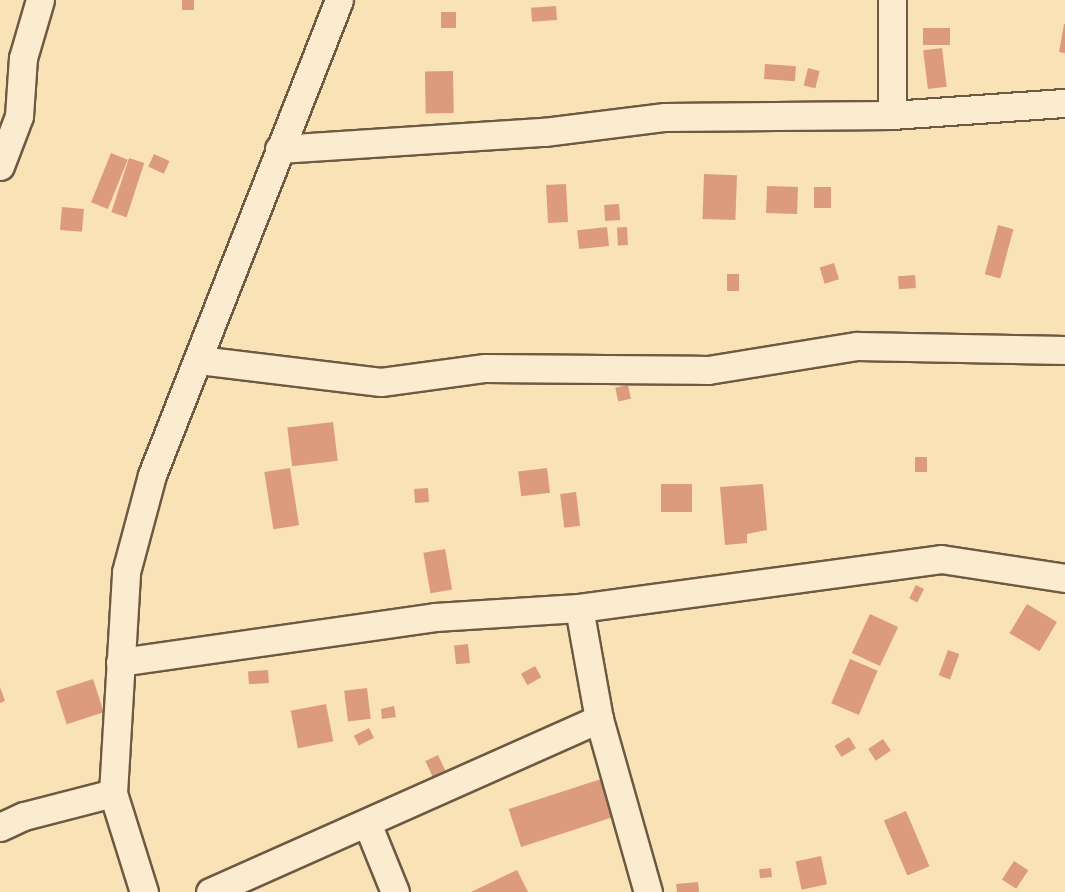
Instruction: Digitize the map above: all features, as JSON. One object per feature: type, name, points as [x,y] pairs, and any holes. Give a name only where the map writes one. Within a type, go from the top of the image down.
[{"type":"street","points":[[0,166],[19,116],[23,58],[40,0]]},
{"type":"street","points":[[144,892],[113,793],[126,572],[152,475],[259,211],[279,149],[339,0]]},
{"type":"street","points":[[892,0],[892,115]]},
{"type":"street","points":[[279,149],[544,132],[665,117],[892,115],[1065,103]]},
{"type":"street","points":[[199,360],[381,382],[484,368],[708,370],[857,346],[1065,350]]},
{"type":"street","points":[[120,662],[435,617],[579,608],[941,559],[1065,578]]},
{"type":"street","points":[[579,608],[599,719],[648,892]]},
{"type":"street","points":[[210,892],[599,719]]},
{"type":"street","points":[[0,827],[24,816],[113,793]]},
{"type":"street","points":[[367,823],[395,892]]},
{"type":"building","points":[[182,0],[194,0],[194,10],[182,10]]},
{"type":"building","points":[[556,6],[557,20],[532,22],[531,8]]},
{"type":"building","points":[[441,12],[456,12],[456,28],[441,28]]},
{"type":"building","points":[[1065,24],[1065,53],[1059,52]]},
{"type":"building","points":[[923,28],[950,28],[950,45],[923,45]]},
{"type":"building","points":[[942,48],[947,87],[928,89],[923,50]]},
{"type":"building","points":[[765,64],[796,66],[795,81],[764,79]]},
{"type":"building","points":[[808,68],[820,71],[815,88],[804,85]]},
{"type":"building","points":[[425,71],[453,71],[454,113],[426,113]]},
{"type":"building","points":[[111,153],[128,160],[108,209],[91,202]]},
{"type":"building","points":[[154,154],[170,161],[164,174],[148,167]]},
{"type":"building","points":[[129,158],[144,163],[127,217],[111,212]]},
{"type":"building","points":[[704,174],[737,175],[735,220],[702,219]]},
{"type":"building","points":[[566,184],[568,222],[548,223],[546,185]]},
{"type":"building","points":[[767,186],[798,187],[797,214],[766,213]]},
{"type":"building","points":[[814,187],[831,187],[831,208],[814,208]]},
{"type":"building","points":[[619,204],[620,220],[605,221],[604,205]]},
{"type":"building","points":[[62,207],[84,209],[82,232],[60,230]]},
{"type":"building","points":[[998,225],[1013,229],[1000,278],[985,274]]},
{"type":"building","points":[[607,227],[609,246],[579,249],[577,230]]},
{"type":"building","points":[[627,227],[628,245],[618,245],[617,228]]},
{"type":"building","points":[[834,263],[839,279],[825,284],[820,267]]},
{"type":"building","points":[[727,274],[739,274],[739,291],[727,291]]},
{"type":"building","points":[[915,275],[916,288],[899,289],[898,276]]},
{"type":"building","points":[[628,385],[631,399],[618,401],[615,388]]},
{"type":"building","points":[[333,422],[338,461],[292,466],[287,428]]},
{"type":"building","points":[[915,457],[927,457],[927,472],[915,472]]},
{"type":"building","points":[[290,468],[299,525],[273,529],[264,472]]},
{"type":"building","points":[[547,468],[550,493],[521,496],[518,472]]},
{"type":"building","points":[[661,484],[692,484],[692,512],[661,512]]},
{"type":"building","points":[[763,484],[767,530],[747,534],[747,543],[725,545],[720,487]]},
{"type":"building","points":[[428,488],[429,502],[415,503],[414,489]]},
{"type":"building","points":[[576,492],[580,526],[564,528],[560,494]]},
{"type":"building","points":[[445,549],[452,589],[430,593],[423,553]]},
{"type":"building","points":[[916,585],[924,589],[917,602],[909,598]]},
{"type":"building","points":[[1027,604],[1057,622],[1039,651],[1009,633]]},
{"type":"building","points":[[870,614],[898,627],[880,666],[852,653]]},
{"type":"building","points":[[468,644],[470,663],[456,664],[454,645]]},
{"type":"building","points":[[948,650],[959,654],[950,679],[939,675]]},
{"type":"building","points":[[850,659],[878,671],[859,715],[831,703]]},
{"type":"building","points":[[535,666],[541,677],[527,685],[521,674]]},
{"type":"building","points":[[268,670],[269,683],[249,684],[248,671]]},
{"type":"building","points":[[93,679],[104,712],[67,724],[56,691]]},
{"type":"building","points":[[0,687],[5,701],[0,703]]},
{"type":"building","points":[[367,688],[371,719],[348,722],[344,691]]},
{"type":"building","points":[[326,704],[333,741],[298,748],[291,711]]},
{"type":"building","points":[[394,706],[396,717],[382,719],[381,709]]},
{"type":"building","points":[[369,728],[374,738],[359,746],[354,736]]},
{"type":"building","points":[[849,737],[856,748],[841,757],[835,746]]},
{"type":"building","points":[[883,739],[891,751],[876,761],[868,749]]},
{"type":"building","points":[[438,755],[446,772],[433,778],[425,761]]},
{"type":"building","points":[[601,779],[613,817],[521,847],[509,809]]},
{"type":"building","points":[[906,811],[929,866],[907,876],[884,820]]},
{"type":"building","points":[[821,856],[827,884],[802,890],[796,861]]},
{"type":"building","points":[[1014,861],[1028,870],[1016,889],[1002,879]]},
{"type":"building","points":[[771,868],[772,877],[760,878],[759,869]]},
{"type":"building","points":[[517,870],[528,892],[471,892]]},
{"type":"building","points":[[698,882],[699,892],[677,892],[676,884]]}]
